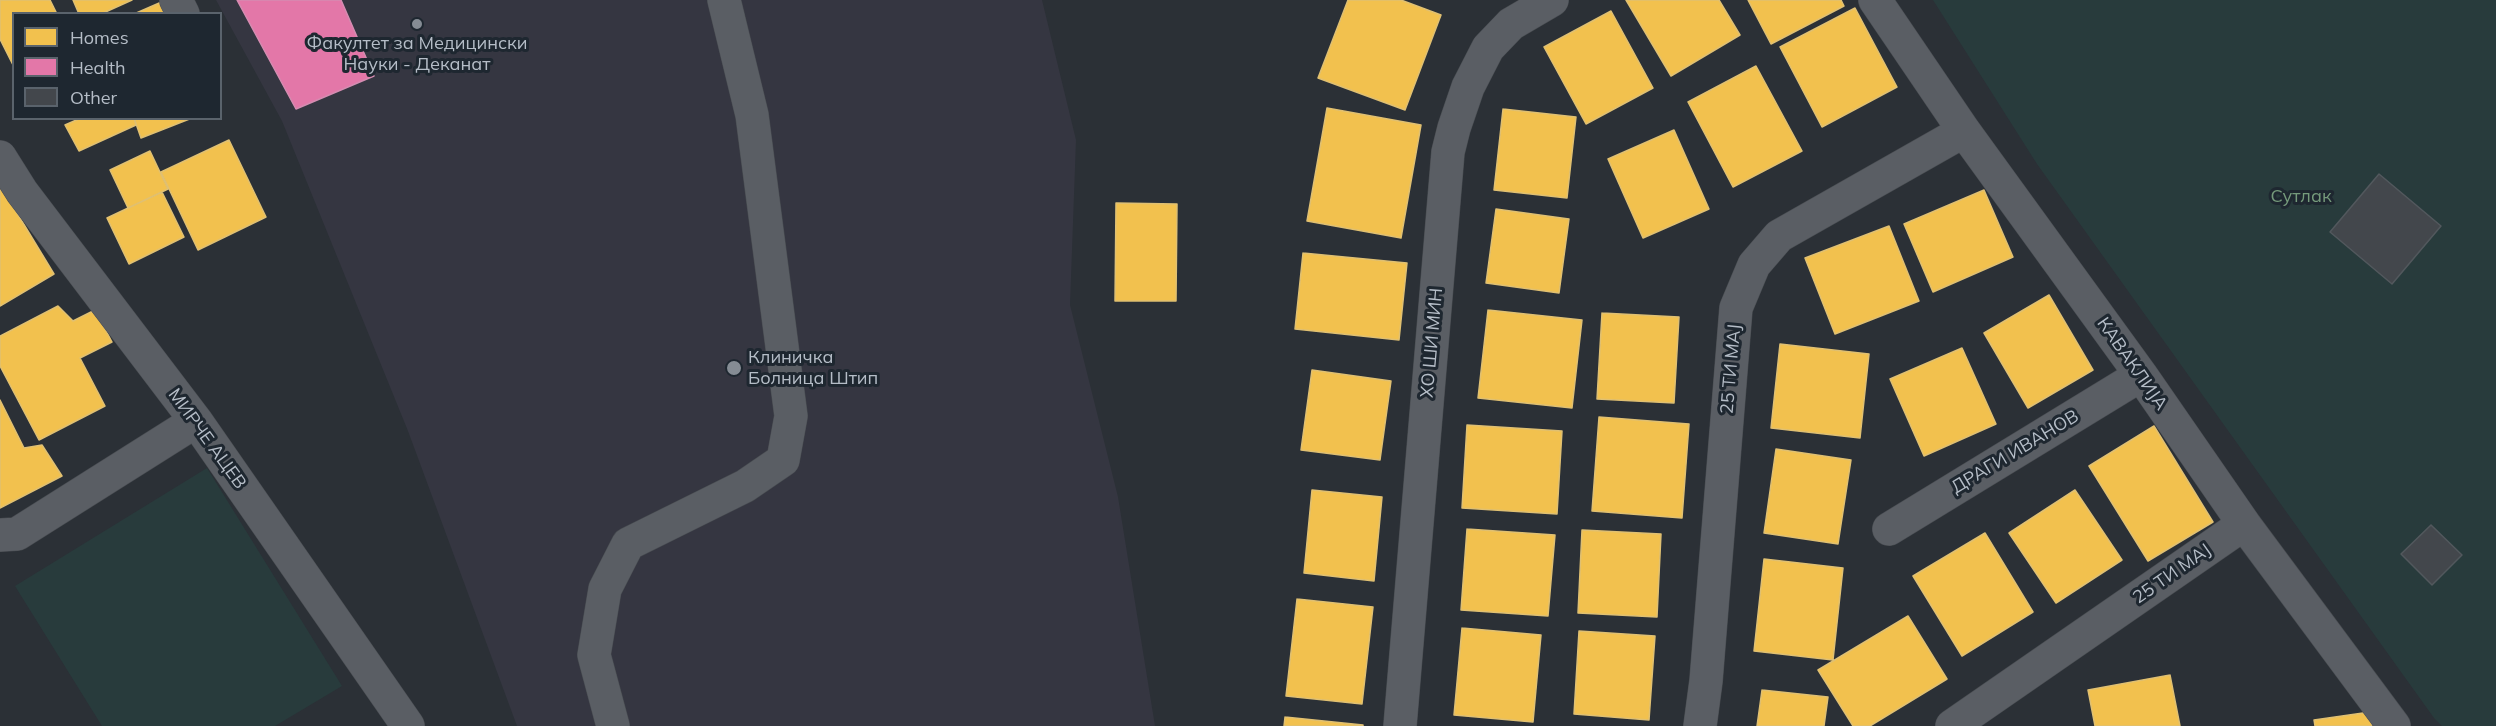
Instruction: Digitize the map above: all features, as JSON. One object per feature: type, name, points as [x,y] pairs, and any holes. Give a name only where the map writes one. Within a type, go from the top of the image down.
[{"type":"street","points":[[613,726],[594,655],[605,589],[628,544],[745,486],[783,460],[791,416],[752,115],[724,0]]},
{"type":"street","name":"ХО ШИ МИН","points":[[1400,726],[1448,152],[1468,87],[1488,48],[1511,24],[1552,0]]},
{"type":"street","name":"КАВАКЛИЈА","points":[[1875,0],[1964,131],[2244,524],[2394,726]]},
{"type":"street","name":"25 ТИ МАЈ","points":[[1700,726],[1707,669],[1736,308],[1754,265],[1779,236],[1964,131]]},
{"type":"street","name":"МИРЧЕ АЦЕВ","points":[[0,157],[22,192],[196,421],[408,726]]},
{"type":"street","name":"ДРАГИ ИВАНОВ","points":[[1889,529],[2140,375]]},
{"type":"street","points":[[0,535],[17,534],[196,421]]},
{"type":"street","name":"25 ТИ МАЈ","points":[[1952,726],[2244,524]]},
{"type":"shaded area","name":"Клиничка Болница Штип","points":[[216,0],[1042,0],[1076,140],[1070,305],[1118,497],[1155,726],[517,726],[408,431],[282,121]]},
{"type":"green space","name":"Сутлак","points":[[1933,0],[2496,0],[2496,726],[2442,726],[2434,718],[2037,164]]},
{"type":"green space","points":[[207,468],[342,686],[275,726],[102,726],[15,586]]},
{"type":"building: Homes","points":[[0,0],[50,0],[56,12],[12,12],[12,63],[0,39]]},
{"type":"building: Homes","points":[[73,0],[132,0],[105,12],[78,12]]},
{"type":"building: Homes","points":[[166,0],[172,12],[139,12]]},
{"type":"building: Homes","points":[[1348,0],[1401,0],[1441,15],[1405,110],[1318,78]]},
{"type":"building: Homes","points":[[1626,0],[1719,0],[1740,35],[1671,76]]},
{"type":"building: Homes","points":[[1748,0],[1841,0],[1844,6],[1771,44]]},
{"type":"building: Homes","points":[[1855,8],[1897,87],[1822,127],[1780,47]]},
{"type":"building: Homes","points":[[1611,11],[1653,88],[1586,124],[1544,47]]},
{"type":"building: Homes","points":[[1756,66],[1802,151],[1733,187],[1688,102]]},
{"type":"building: Homes","points":[[1327,108],[1421,125],[1401,238],[1307,221]]},
{"type":"building: Homes","points":[[1503,109],[1576,117],[1567,198],[1494,190]]},
{"type":"building: Homes","points":[[76,120],[135,120],[136,125],[79,151],[65,125]]},
{"type":"building: Homes","points":[[135,120],[187,120],[141,138]]},
{"type":"building: Homes","points":[[1674,130],[1709,209],[1643,238],[1608,159]]},
{"type":"building: Homes","points":[[229,140],[266,217],[198,250],[161,172]]},
{"type":"building: Homes","points":[[150,151],[168,189],[128,208],[110,170]]},
{"type":"building: Homes","points":[[0,185],[54,274],[0,306]]},
{"type":"building: Homes","points":[[1984,190],[2013,257],[1933,292],[1904,224]]},
{"type":"building: Homes","points":[[162,192],[184,237],[129,264],[107,218]]},
{"type":"building: Homes","points":[[1116,203],[1177,204],[1176,301],[1115,301]]},
{"type":"building: Homes","points":[[1496,209],[1569,219],[1559,293],[1486,283]]},
{"type":"building: Homes","points":[[1889,226],[1919,301],[1835,334],[1805,258]]},
{"type":"building: Homes","points":[[1303,253],[1407,263],[1399,340],[1295,329]]},
{"type":"building: Homes","points":[[2049,295],[2093,370],[2028,408],[1984,333]]},
{"type":"building: Homes","points":[[58,306],[73,321],[95,310],[112,342],[80,358],[105,406],[39,440],[0,366],[0,336]]},
{"type":"building: Homes","points":[[1488,310],[1582,320],[1572,408],[1478,398]]},
{"type":"building: Homes","points":[[1602,313],[1679,317],[1674,403],[1597,399]]},
{"type":"building: Homes","points":[[1780,344],[1869,354],[1860,438],[1771,428]]},
{"type":"building: Homes","points":[[1962,348],[1996,424],[1924,456],[1890,379]]},
{"type":"building: Homes","points":[[1312,370],[1391,381],[1380,460],[1301,450]]},
{"type":"building: Homes","points":[[0,400],[24,448],[42,445],[62,476],[0,508]]},
{"type":"building: Homes","points":[[1599,417],[1689,424],[1682,518],[1592,511]]},
{"type":"building: Homes","points":[[1467,425],[1562,431],[1557,514],[1462,508]]},
{"type":"building: Homes","points":[[2154,426],[2213,522],[2148,561],[2089,466]]},
{"type":"building: Homes","points":[[1776,449],[1851,460],[1838,544],[1764,533]]},
{"type":"building: Homes","points":[[1312,490],[1382,497],[1374,581],[1304,573]]},
{"type":"building: Homes","points":[[2075,490],[2122,560],[2056,603],[2009,533]]},
{"type":"building: Homes","points":[[1467,529],[1555,535],[1548,616],[1461,610]]},
{"type":"building: Homes","points":[[1582,530],[1661,534],[1657,617],[1578,613]]},
{"type":"building: Homes","points":[[1985,533],[2033,612],[1962,656],[1913,576]]},
{"type":"building: Homes","points":[[1764,559],[1843,568],[1833,660],[1754,651]]},
{"type":"building: Homes","points":[[1297,599],[1373,607],[1362,704],[1286,696]]},
{"type":"building: Homes","points":[[1908,616],[1947,679],[1870,726],[1853,726],[1818,670]]},
{"type":"building: Homes","points":[[1462,628],[1541,635],[1533,722],[1454,715]]},
{"type":"building: Homes","points":[[1579,631],[1655,636],[1649,720],[1574,714]]},
{"type":"building: Homes","points":[[2170,675],[2180,726],[2095,726],[2088,690]]},
{"type":"building: Homes","points":[[1762,690],[1828,697],[1824,726],[1757,726]]},
{"type":"building: Homes","points":[[2370,712],[2372,726],[2315,726],[2314,720]]},
{"type":"building: Homes","points":[[1285,717],[1363,725],[1363,726],[1284,726]]},
{"type":"building: Health","points":[[237,0],[341,0],[374,76],[296,109]]},
{"type":"building: Other","points":[[2379,174],[2441,226],[2392,284],[2330,232]]},
{"type":"building: Other","points":[[2431,525],[2462,555],[2432,585],[2401,554]]},
{"type":"place","name":"Факултет за Медицински Науки - Деканат","points":[[417,24]]},
{"type":"place","name":"Клиничка Болница Штип","points":[[734,368]]}]
